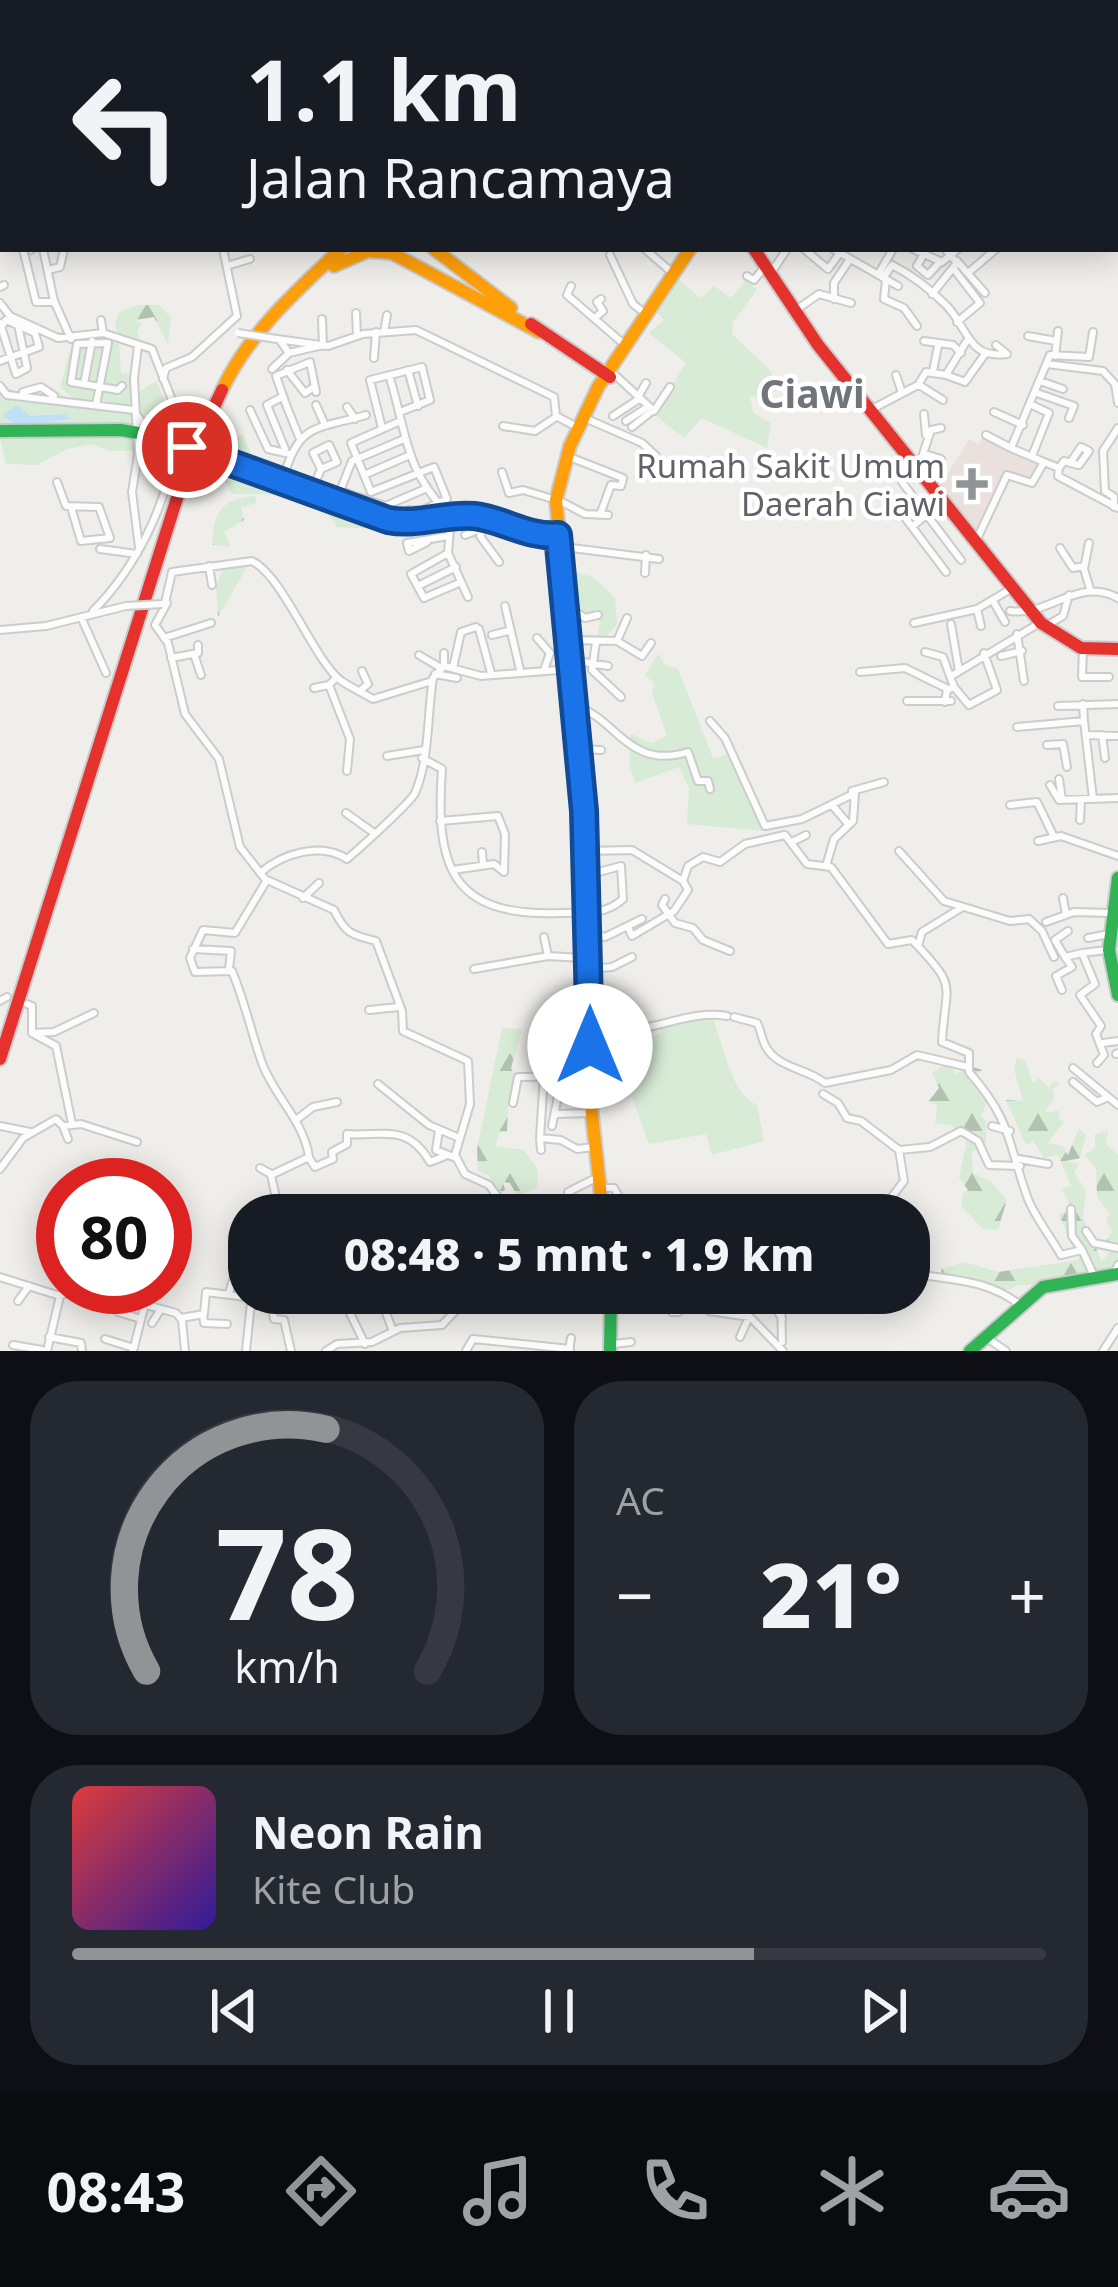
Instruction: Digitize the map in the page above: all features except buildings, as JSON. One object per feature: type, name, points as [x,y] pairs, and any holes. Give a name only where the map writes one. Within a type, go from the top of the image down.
[{"type":"main road","points":[[443,252],[539,332]]},
{"type":"main road","points":[[443,252],[594,365]]},
{"type":"main road","points":[[627,345],[690,252]]},
{"type":"main road","points":[[600,1194],[591,1113],[586,851],[558,500],[569,456],[608,374],[690,252]]},
{"type":"main road","points":[[754,252],[793,313],[871,410],[921,460],[1044,626],[1083,649],[1118,649]]},
{"type":"main road","points":[[0,1036],[164,512],[226,364],[275,310],[321,261],[392,253],[608,374]]},
{"type":"main road","points":[[0,1059],[204,418]]},
{"type":"main road","points":[[558,500],[582,424]]},
{"type":"main road","points":[[0,434],[137,434],[207,451],[313,493]]},
{"type":"main road","points":[[207,451],[313,493],[400,518],[445,518],[559,538]]},
{"type":"main road","points":[[445,518],[476,510],[559,538]]},
{"type":"main road","points":[[1118,878],[1108,950],[1118,995]]},
{"type":"main road","points":[[970,1351],[1048,1285],[1117,1271]]},
{"type":"main road","points":[[610,1348],[611,1314]]},
{"type":"street","points":[[27,252],[36,302],[54,302]]},
{"type":"street","points":[[42,252],[54,302],[71,339]]},
{"type":"street","points":[[46,271],[60,267],[63,252]]},
{"type":"street","points":[[163,381],[166,368],[183,362],[237,316],[225,252]]},
{"type":"street","points":[[650,252],[673,273]]},
{"type":"street","points":[[747,276],[753,280],[782,264],[786,252]]},
{"type":"street","points":[[808,252],[829,269],[837,252]]},
{"type":"street","points":[[839,252],[898,286]]},
{"type":"street","points":[[891,252],[882,277],[884,299],[904,308],[917,326]]},
{"type":"street","points":[[940,261],[925,252],[917,266],[928,275],[940,261],[953,256]]},
{"type":"street","points":[[968,274],[994,252]]},
{"type":"street","points":[[610,255],[633,304],[645,314]]},
{"type":"street","points":[[953,256],[985,293]]},
{"type":"street","points":[[932,294],[953,256]]},
{"type":"street","points":[[953,256],[980,303],[958,322]]},
{"type":"street","points":[[834,298],[833,283],[850,259]]},
{"type":"street","points":[[230,265],[250,260]]},
{"type":"street","points":[[882,277],[892,265],[932,294],[958,322],[966,342],[986,353],[1007,354],[996,344]]},
{"type":"street","points":[[572,286],[567,295],[627,345]]},
{"type":"street","points":[[793,313],[815,295],[850,303]]},
{"type":"street","points":[[596,317],[603,311],[597,302],[601,299]]},
{"type":"street","points":[[223,312],[231,301]]},
{"type":"street","points":[[0,303],[10,316],[56,338],[103,333],[154,350],[181,422],[170,474],[138,550],[93,611]]},
{"type":"street","points":[[356,313],[362,344]]},
{"type":"street","points":[[374,358],[388,315]]},
{"type":"street","points":[[321,346],[322,319]]},
{"type":"street","points":[[0,361],[11,358],[24,355],[39,346],[35,333],[18,325],[5,320],[1,325],[11,358],[15,373],[24,372],[24,355],[18,325]]},
{"type":"street","points":[[101,320],[103,333]]},
{"type":"street","points":[[272,369],[289,352],[358,335],[412,329],[447,341],[512,380],[554,397],[556,417]]},
{"type":"street","points":[[1011,448],[1047,364],[1055,356],[1058,331]]},
{"type":"street","points":[[1055,356],[1089,357],[1093,332]]},
{"type":"street","points":[[222,333],[321,346]]},
{"type":"street","points":[[1028,336],[1056,341]]},
{"type":"street","points":[[278,339],[289,352]]},
{"type":"street","points":[[84,384],[92,341]]},
{"type":"street","points":[[924,341],[953,345],[961,352]]},
{"type":"street","points":[[946,374],[966,342]]},
{"type":"street","points":[[96,405],[100,386],[108,343],[76,345],[70,381],[84,384],[100,386],[115,389]]},
{"type":"street","points":[[138,346],[132,492],[138,550]]},
{"type":"street","points":[[933,371],[938,346]]},
{"type":"street","points":[[919,385],[923,374],[933,371],[966,382],[972,366],[986,353]]},
{"type":"street","points":[[287,370],[304,393],[315,389],[311,363],[303,363],[287,370],[273,379],[299,437]]},
{"type":"street","points":[[60,365],[72,364]]},
{"type":"street","points":[[1047,364],[1103,371],[1115,384],[1118,403]]},
{"type":"street","points":[[382,428],[370,383],[423,368],[430,400],[382,428],[351,442],[368,485],[388,505],[425,490]]},
{"type":"street","points":[[408,370],[418,406]]},
{"type":"street","points":[[608,374],[649,410]]},
{"type":"street","points":[[896,375],[902,390]]},
{"type":"street","points":[[387,376],[410,455],[425,490],[445,518]]},
{"type":"street","points":[[1040,381],[1063,388]]},
{"type":"street","points":[[613,416],[638,398],[646,383]]},
{"type":"street","points":[[871,410],[919,385],[944,400]]},
{"type":"street","points":[[0,386],[4,394],[40,387],[56,399],[136,412]]},
{"type":"street","points":[[629,424],[666,391]]},
{"type":"street","points":[[1036,393],[1074,406],[1070,418]]},
{"type":"street","points":[[282,397],[267,404],[288,452]]},
{"type":"street","points":[[1032,404],[1049,413],[1032,456]]},
{"type":"street","points":[[316,405],[325,425]]},
{"type":"street","points":[[346,407],[355,418]]},
{"type":"street","points":[[250,410],[270,451],[288,452]]},
{"type":"street","points":[[136,412],[137,434]]},
{"type":"street","points":[[994,412],[1023,425]]},
{"type":"street","points":[[924,414],[930,442]]},
{"type":"street","points":[[282,481],[288,452],[299,437],[325,425],[366,416]]},
{"type":"street","points":[[503,426],[512,423],[535,431],[556,417],[642,443],[656,456],[655,466]]},
{"type":"street","points":[[261,433],[275,426]]},
{"type":"street","points":[[941,428],[931,430],[921,460],[941,459]]},
{"type":"street","points":[[1116,508],[1114,496],[1105,491],[1103,453],[1106,440],[1118,428]]},
{"type":"street","points":[[986,435],[1059,468]]},
{"type":"street","points":[[404,439],[350,463],[340,491],[435,467],[448,497],[448,553],[467,597]]},
{"type":"street","points":[[313,493],[323,470],[338,458],[326,444],[313,453],[323,470]]},
{"type":"street","points":[[368,485],[410,455]]},
{"type":"street","points":[[502,472],[508,493],[524,490],[582,513],[604,515],[611,485],[624,481],[569,456]]},
{"type":"street","points":[[1070,463],[1063,461],[1058,476],[1116,508]]},
{"type":"street","points":[[977,539],[1007,475],[1033,483],[1044,462]]},
{"type":"street","points":[[57,482],[81,542],[110,538]]},
{"type":"street","points":[[902,482],[961,560]]},
{"type":"street","points":[[888,495],[946,572]]},
{"type":"street","points":[[913,526],[945,498]]},
{"type":"street","points":[[71,508],[99,507],[114,548]]},
{"type":"street","points":[[410,510],[445,518]]},
{"type":"street","points":[[433,539],[445,518]]},
{"type":"street","points":[[484,525],[482,541],[499,562]]},
{"type":"street","points":[[465,535],[484,525],[519,538]]},
{"type":"street","points":[[559,538],[611,555],[658,559]]},
{"type":"street","points":[[611,539],[611,555]]},
{"type":"street","points":[[1089,543],[1084,566],[1090,589]]},
{"type":"street","points":[[1060,548],[1073,568],[1084,566]]},
{"type":"street","points":[[100,550],[138,550]]},
{"type":"street","points":[[448,553],[411,571],[426,598],[459,583]]},
{"type":"street","points":[[645,573],[646,555]]},
{"type":"street","points":[[495,1194],[488,1185],[465,1174],[456,1158],[457,1137],[470,1104],[469,1063],[422,1047],[402,1030],[376,940],[354,938],[338,925],[335,910],[267,880],[239,845],[220,761],[202,730],[186,716],[171,658],[154,621],[172,572],[250,560],[268,570],[281,599],[308,628],[337,676],[374,699],[441,671],[481,676],[590,661],[608,666]]},
{"type":"street","points":[[209,566],[212,586]]},
{"type":"street","points":[[418,586],[456,567]]},
{"type":"street","points":[[914,623],[977,609],[1013,587]]},
{"type":"street","points":[[1010,610],[1030,610],[1090,589],[1118,598]]},
{"type":"street","points":[[956,673],[1017,634],[1063,616],[1069,596]]},
{"type":"street","points":[[107,597],[110,608]]},
{"type":"street","points":[[993,602],[1005,622]]},
{"type":"street","points":[[0,630],[110,608],[164,603]]},
{"type":"street","points":[[566,605],[585,618],[598,616]]},
{"type":"street","points":[[505,606],[520,670]]},
{"type":"street","points":[[977,609],[981,626]]},
{"type":"street","points":[[81,617],[106,673]]},
{"type":"street","points":[[617,641],[627,617]]},
{"type":"street","points":[[164,638],[211,623]]},
{"type":"street","points":[[907,701],[948,701],[956,673],[951,624]]},
{"type":"street","points":[[441,671],[461,632],[477,628],[491,673]]},
{"type":"street","points":[[492,634],[508,631]]},
{"type":"street","points":[[1017,634],[1024,681]]},
{"type":"street","points":[[537,638],[550,652],[544,670]]},
{"type":"street","points":[[569,640],[617,641],[641,656],[651,643]]},
{"type":"street","points":[[596,642],[590,661],[593,672],[621,697]]},
{"type":"street","points":[[198,645],[194,655],[201,675]]},
{"type":"street","points":[[1083,649],[1082,677],[1109,677]]},
{"type":"street","points":[[1001,656],[1022,651]]},
{"type":"street","points":[[925,652],[942,655],[956,673]]},
{"type":"street","points":[[260,872],[281,856],[317,849],[333,849],[347,859],[412,798],[444,653]]},
{"type":"street","points":[[860,672],[905,668],[951,688],[969,705],[997,690],[984,653]]},
{"type":"street","points":[[171,658],[194,655]]},
{"type":"street","points":[[419,655],[457,678]]},
{"type":"street","points":[[361,690],[368,684],[362,671]]},
{"type":"street","points":[[314,688],[329,685],[337,676]]},
{"type":"street","points":[[329,685],[350,735],[347,771]]},
{"type":"street","points":[[1083,704],[1093,799]]},
{"type":"street","points":[[1058,706],[1118,704]]},
{"type":"street","points":[[574,705],[592,712],[612,736],[659,757],[688,752],[705,788]]},
{"type":"street","points":[[710,721],[727,741],[762,825],[777,827],[852,791],[884,782]]},
{"type":"street","points":[[1017,727],[1084,721]]},
{"type":"street","points":[[1086,735],[1118,736]]},
{"type":"street","points":[[1102,735],[1105,758]]},
{"type":"street","points":[[1047,745],[1063,743],[1067,763],[1088,756]]},
{"type":"street","points":[[578,748],[601,750]]},
{"type":"street","points":[[386,755],[423,754],[442,769],[442,852],[469,896],[487,906],[587,913],[606,911],[624,896],[621,866],[587,874]]},
{"type":"street","points":[[1059,779],[1062,800]]},
{"type":"street","points":[[1050,785],[1062,800]]},
{"type":"street","points":[[826,866],[836,836],[855,812],[852,791]]},
{"type":"street","points":[[1062,800],[1118,798]]},
{"type":"street","points":[[1081,820],[1082,799]]},
{"type":"street","points":[[1010,805],[1037,802],[1053,836]]},
{"type":"street","points":[[832,804],[849,825]]},
{"type":"street","points":[[346,813],[374,833]]},
{"type":"street","points":[[440,821],[500,817],[505,870],[483,864],[453,870]]},
{"type":"street","points":[[789,822],[790,839],[807,865],[826,866],[888,944],[909,940],[918,946],[949,987],[942,1042],[968,1053],[968,1067]]},
{"type":"street","points":[[682,881],[688,866],[699,858],[718,863],[747,843],[806,835]]},
{"type":"street","points":[[1038,841],[1053,836],[1118,856]]},
{"type":"street","points":[[586,851],[635,851],[682,881],[688,890],[668,915],[631,936],[628,927]]},
{"type":"street","points":[[898,851],[937,896],[961,908]]},
{"type":"street","points":[[482,852],[483,864]]},
{"type":"street","points":[[229,969],[195,973],[191,949],[203,930],[226,935],[237,931],[267,880]]},
{"type":"street","points":[[303,898],[319,883]]},
{"type":"street","points":[[1064,898],[1066,914]]},
{"type":"street","points":[[665,899],[662,905],[668,915],[730,951]]},
{"type":"street","points":[[918,946],[922,932],[961,908],[970,906],[1010,921],[1029,919],[1072,967],[1055,977],[1062,990]]},
{"type":"street","points":[[1046,922],[1066,914],[1114,913]]},
{"type":"street","points":[[588,933],[605,937],[642,919]]},
{"type":"street","points":[[1054,957],[1056,937],[1068,931]]},
{"type":"street","points":[[1088,938],[1111,932]]},
{"type":"street","points":[[544,937],[548,956]]},
{"type":"street","points":[[191,949],[231,952],[229,969],[251,1017],[262,1063],[296,1120],[315,1167],[333,1159],[332,1152],[347,1144],[347,1134],[384,1130],[420,1149],[430,1162],[445,1156],[456,1158]]},
{"type":"street","points":[[1065,957],[1108,950]]},
{"type":"street","points":[[1082,952],[1095,985],[1080,996],[1101,1026],[1096,1034],[1103,1057],[1097,1063]]},
{"type":"street","points":[[474,970],[548,956],[612,967],[632,956]]},
{"type":"street","points":[[27,1004],[32,1009],[32,1033]]},
{"type":"street","points":[[369,1010],[399,1007]]},
{"type":"street","points":[[32,1033],[86,1023],[94,1012]]},
{"type":"street","points":[[251,1017],[261,1013]]},
{"type":"street","points":[[590,1032],[595,1025],[630,1034],[687,1018],[731,1016],[756,1022],[765,1046],[780,1063],[804,1069],[825,1083],[891,1070],[915,1055],[968,1067],[994,1099],[1010,1131],[1033,1205],[1061,1255],[1082,1250]]},
{"type":"street","points":[[32,1033],[56,1046],[68,1139]]},
{"type":"street","points":[[1102,1043],[1118,1041]]},
{"type":"street","points":[[1073,1068],[1118,1106]]},
{"type":"street","points":[[541,1150],[544,1075]]},
{"type":"street","points":[[513,1103],[518,1077],[590,1076]]},
{"type":"street","points":[[1073,1082],[1097,1102],[1106,1098]]},
{"type":"street","points":[[378,1084],[439,1130],[457,1137]]},
{"type":"street","points":[[824,1094],[840,1104],[847,1118],[861,1121],[899,1150],[930,1147],[961,1131],[976,1138],[989,1166],[1048,1164]]},
{"type":"street","points":[[543,1095],[561,1096],[552,1126]]},
{"type":"street","points":[[296,1120],[313,1107],[337,1102]]},
{"type":"street","points":[[529,1111],[541,1115]]},
{"type":"street","points":[[557,1114],[591,1113]]},
{"type":"street","points":[[0,1168],[30,1132],[56,1119],[137,1142]]},
{"type":"street","points":[[0,1126],[30,1132]]},
{"type":"street","points":[[992,1126],[1010,1131]]},
{"type":"street","points":[[439,1130],[434,1145],[445,1156]]},
{"type":"street","points":[[540,1138],[561,1139],[577,1149],[593,1147]]},
{"type":"street","points":[[897,1194],[904,1181],[899,1150]]},
{"type":"street","points":[[260,1168],[272,1174],[309,1158]]},
{"type":"street","points":[[272,1174],[276,1194]]},
{"type":"street","points":[[568,1192],[598,1183],[618,1194]]},
{"type":"street","points":[[1071,1209],[1072,1236],[1095,1278]]},
{"type":"street","points":[[1086,1231],[1094,1243],[1118,1248]]},
{"type":"street","points":[[930,1276],[980,1282],[1021,1306]]},
{"type":"street","points":[[0,1277],[36,1288]]},
{"type":"street","points":[[18,1300],[28,1286]]},
{"type":"street","points":[[227,1324],[204,1322],[203,1314],[204,1293],[228,1293]]},
{"type":"street","points":[[13,1345],[44,1351],[55,1314]]},
{"type":"street","points":[[125,1314],[141,1319]]},
{"type":"street","points":[[106,1339],[133,1349],[143,1314]]},
{"type":"street","points":[[152,1323],[158,1314]]},
{"type":"street","points":[[172,1314],[181,1318],[203,1314]]},
{"type":"street","points":[[246,1351],[250,1314]]},
{"type":"street","points":[[273,1314],[274,1319],[285,1316],[291,1351]]},
{"type":"street","points":[[351,1314],[364,1344]]},
{"type":"street","points":[[383,1314],[393,1330]]},
{"type":"street","points":[[326,1351],[364,1344],[393,1330],[442,1325],[452,1314]]},
{"type":"street","points":[[729,1314],[749,1317],[782,1348]]},
{"type":"street","points":[[780,1314],[784,1322]]},
{"type":"street","points":[[782,1348],[783,1314]]},
{"type":"street","points":[[740,1336],[749,1317]]},
{"type":"street","points":[[181,1318],[185,1351]]},
{"type":"street","points":[[1102,1351],[1115,1340],[1118,1328]]},
{"type":"street","points":[[49,1336],[81,1342],[82,1351]]},
{"type":"street","points":[[466,1351],[473,1339],[569,1350],[571,1338]]},
{"type":"street","points":[[987,1338],[1006,1351]]},
{"type":"street","points":[[610,1348],[631,1342]]},
{"type":"shaded area","name":"Rumah Sakit Umum Daerah Ciawi","points":[[983,436],[1041,461],[1035,481],[1006,475],[979,535],[940,486],[969,439],[979,444]]},
{"type":"green space","points":[[677,279],[701,298],[714,286],[731,298],[746,280],[757,290],[733,322],[732,334],[770,370],[779,388],[765,399],[750,395],[753,413],[771,423],[767,448],[702,418],[684,438],[654,414],[686,363],[649,333],[664,320],[657,312]]},
{"type":"green space","points":[[159,305],[171,317],[168,345],[154,317],[135,320],[142,323],[137,332],[140,339],[119,338],[115,323],[120,311]]},
{"type":"green space","points":[[98,337],[119,344],[121,373],[131,375],[132,405],[127,415],[133,411],[133,429],[0,428],[0,385],[24,394],[51,387],[92,413],[60,388],[72,343]]},
{"type":"green space","points":[[156,381],[176,426],[174,436],[137,428],[137,393]]},
{"type":"green space","points":[[211,431],[228,446],[242,434],[252,456],[278,472],[283,460],[281,478],[205,444]]},
{"type":"green space","points":[[112,437],[165,445],[166,450],[108,451],[93,444],[67,449],[37,465],[6,464],[0,439]]},
{"type":"green space","points":[[203,457],[406,530],[337,527],[329,515],[305,501],[232,494],[220,474],[202,465]]},
{"type":"green space","points":[[255,496],[257,503],[241,507],[244,520],[224,532],[231,547],[213,545],[221,509]]},
{"type":"green space","points":[[223,566],[247,567],[218,617],[216,588]]},
{"type":"green space","points":[[570,571],[593,577],[615,598],[617,624],[604,640],[597,639],[600,621],[570,606]]},
{"type":"green space","points":[[658,654],[665,665],[678,669],[713,758],[728,755],[763,831],[687,824],[689,789],[679,767],[635,783],[629,764],[631,734],[651,743],[667,736],[652,693],[654,683],[645,675]]},
{"type":"green space","points":[[712,1016],[734,1079],[757,1105],[764,1141],[712,1155],[706,1134],[649,1144],[632,1097],[606,1104],[595,1098],[591,1080],[608,1075],[608,1063],[622,1063],[623,1036],[638,1032],[644,1041],[661,1033],[659,1026]]},
{"type":"green space","points":[[502,1028],[522,1029],[511,1068],[519,1082],[514,1105],[508,1105],[507,1133],[500,1132],[495,1146],[524,1150],[538,1170],[537,1188],[516,1194],[510,1183],[503,1182],[505,1190],[495,1194],[489,1175],[478,1171],[477,1149]]},
{"type":"green space","points":[[1017,1058],[1025,1061],[1033,1083],[1039,1078],[1049,1088],[1054,1081],[1060,1083],[1052,1090],[1055,1096],[1045,1112],[1060,1111],[1058,1118],[1064,1122],[1048,1143],[1062,1146],[1068,1155],[1079,1128],[1086,1135],[1080,1158],[1066,1161],[1079,1164],[1074,1173],[1086,1190],[1083,1218],[1102,1262],[1111,1249],[1105,1242],[1112,1232],[1106,1219],[1110,1214],[1097,1197],[1096,1169],[1085,1155],[1095,1147],[1095,1134],[1108,1131],[1106,1144],[1118,1155],[1118,1271],[1052,1280],[1048,1276],[1041,1286],[1018,1285],[1003,1292],[943,1278],[941,1269],[965,1262],[998,1272],[1079,1260],[1080,1249],[1070,1241],[1059,1215],[1071,1208],[1062,1189],[1071,1186],[1058,1155],[1044,1158],[1033,1141],[1026,1145],[1006,1100],[1023,1101],[1014,1069]]},
{"type":"green space","points":[[948,1062],[956,1074],[970,1066],[982,1070],[971,1080],[987,1102],[981,1116],[986,1120],[986,1145],[972,1152],[973,1173],[990,1181],[1007,1200],[998,1229],[984,1230],[962,1207],[962,1194],[968,1190],[959,1178],[967,1139],[951,1125],[935,1123],[937,1105],[928,1102],[939,1088],[932,1073]]},
{"type":"water","points":[[17,405],[30,416],[65,414],[71,419],[17,426],[3,415]]},
{"type":"traffic: fast","points":[[0,431],[121,430],[179,440]]},
{"type":"traffic: fast","points":[[179,440],[208,449]]},
{"type":"traffic: fast","points":[[1118,878],[1109,950],[1118,995]]},
{"type":"traffic: fast","points":[[970,1351],[1043,1287],[1118,1274]]},
{"type":"traffic: fast","points":[[610,1351],[611,1314]]},
{"type":"traffic: slow","points":[[222,390],[259,332],[338,252]]},
{"type":"traffic: slow","points":[[334,266],[366,252]]},
{"type":"traffic: slow","points":[[380,252],[392,253],[539,332]]},
{"type":"traffic: slow","points":[[438,252],[511,308]]},
{"type":"traffic: slow","points":[[601,1194],[589,1088],[584,811],[556,500],[570,446],[598,387],[688,252]]},
{"type":"traffic: jam","points":[[756,252],[818,345],[1041,623],[1081,648],[1118,649]]},
{"type":"traffic: jam","points":[[531,324],[610,377]]},
{"type":"traffic: jam","points":[[0,1059],[189,460],[222,390]]},
{"type":"traffic: jam","points":[[206,453],[389,520],[476,516],[560,535]]},
{"type":"place","name":"Rumah Sakit Umum Daerah Ciawi","points":[[972,484]]},
{"type":"district","name":"Ciawi","points":[[812,392]]},
{"type":"route","points":[[187,447],[388,520],[414,524],[472,516],[539,536],[558,535],[584,811],[590,1046]]}]
